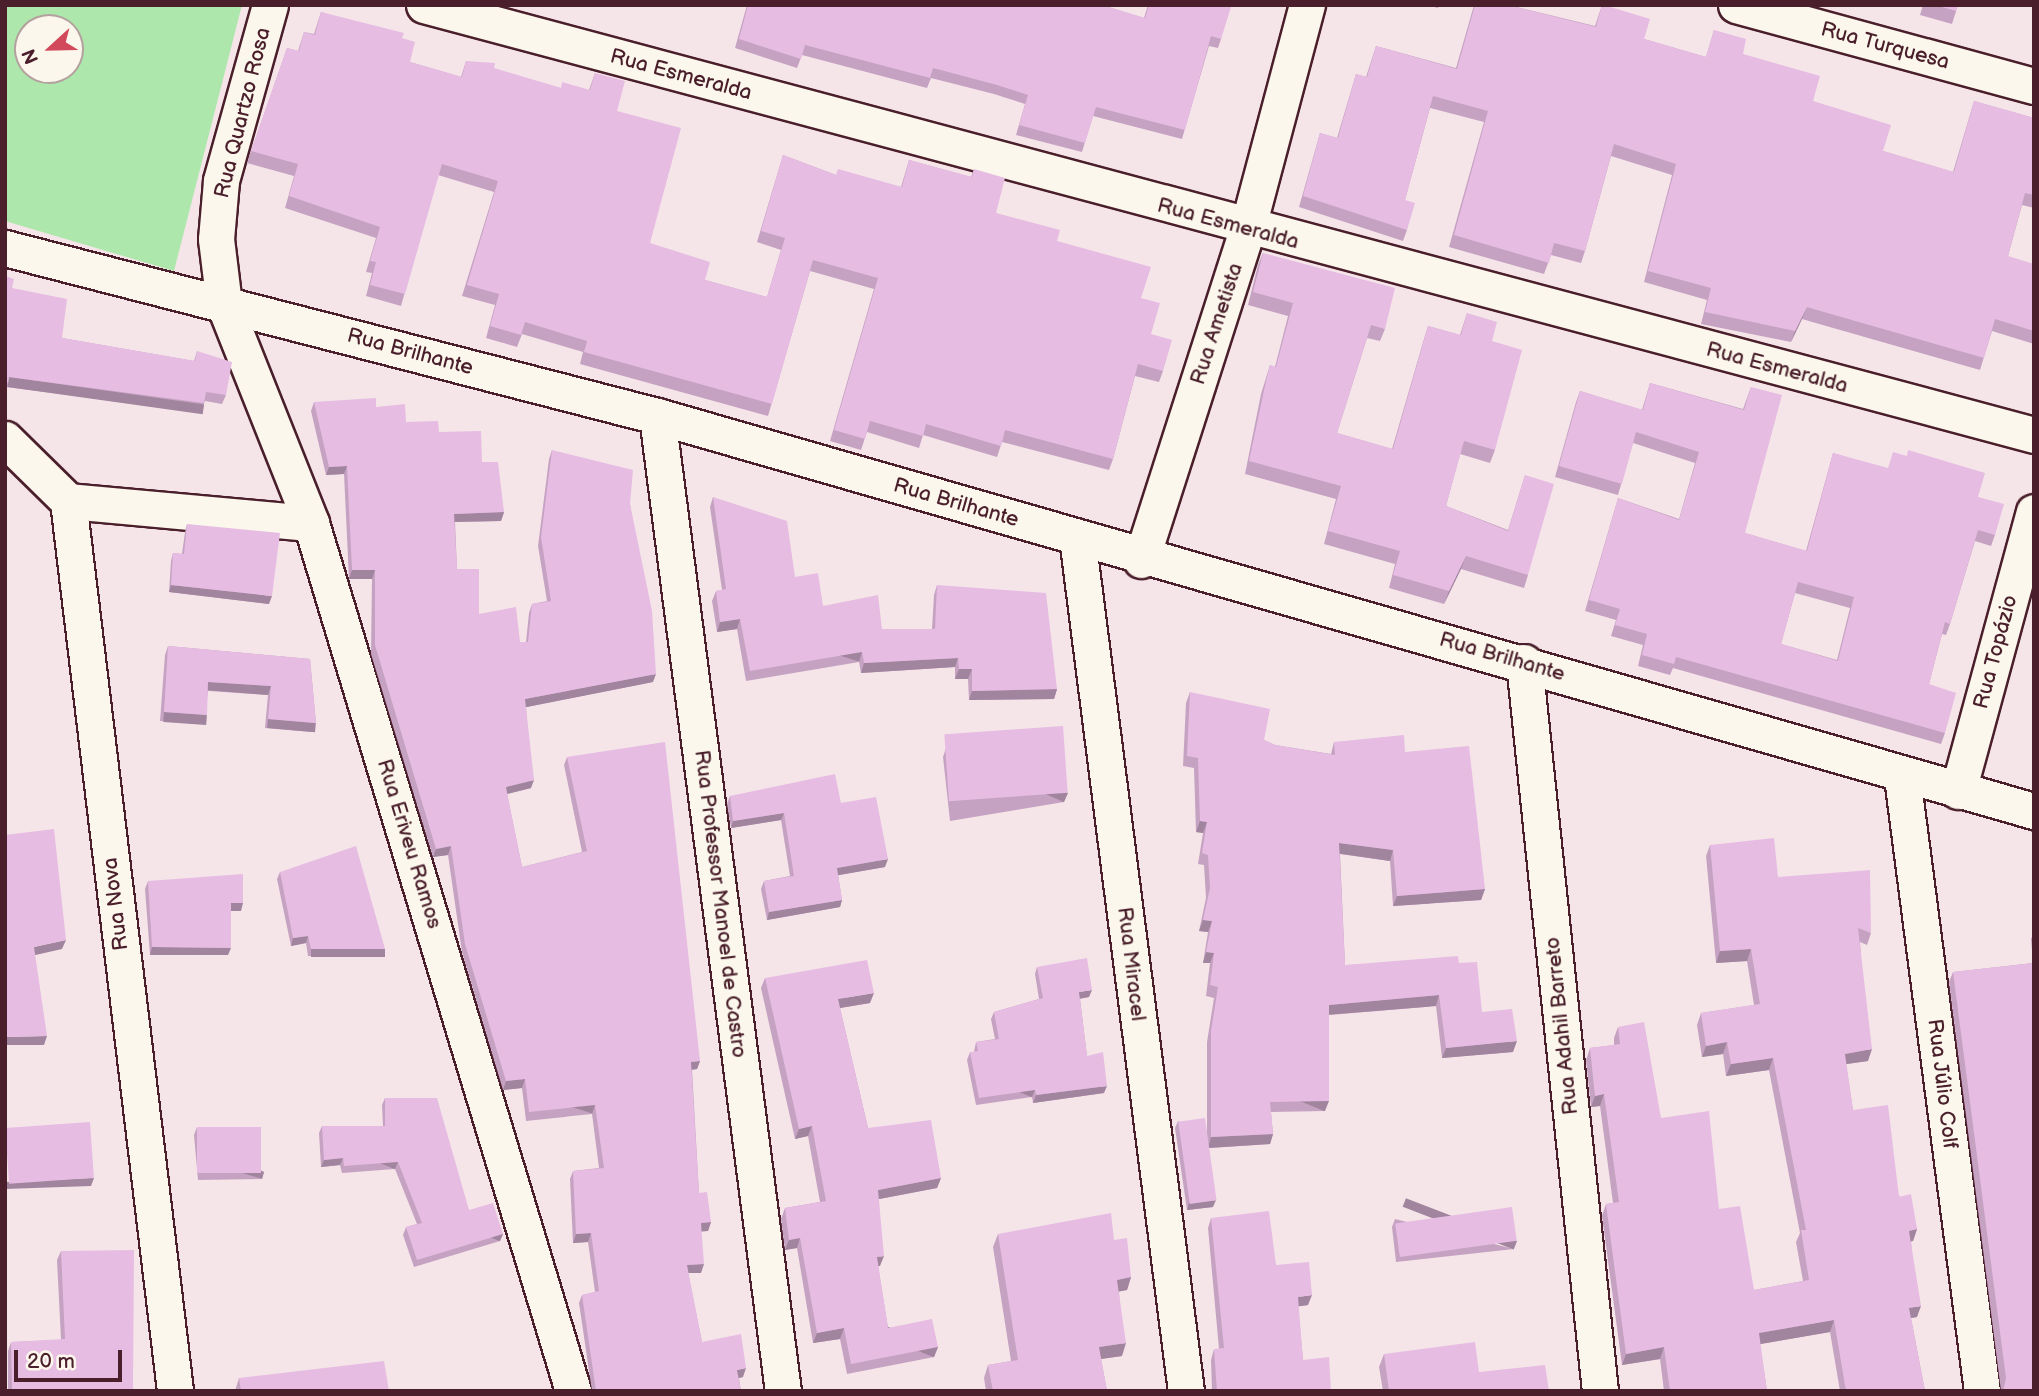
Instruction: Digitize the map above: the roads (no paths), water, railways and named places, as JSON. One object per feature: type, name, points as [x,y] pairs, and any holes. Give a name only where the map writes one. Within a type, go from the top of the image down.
[{"type":"street","name":"Rua Quartzo Rosa","points":[[224,304],[216,239],[221,181],[270,5]]},
{"type":"street","name":"Rua Esmeralda","points":[[425,5],[1247,230],[2034,435]]},
{"type":"street","name":"Rua Ametista","points":[[1141,560],[1247,230],[1307,5]]},
{"type":"street","name":"Rua Turquesa","points":[[1737,5],[2034,86]]},
{"type":"street","name":"Rua Brilhante","points":[[5,248],[657,416],[1077,537],[1141,560],[1524,662],[1902,777],[2034,811]]},
{"type":"street","name":"Rua Eriveu Ramos","points":[[224,304],[311,523],[573,1391]]},
{"type":"street","name":"Rua Professor Manoel de Castro","points":[[657,416],[783,1391]]},
{"type":"street","points":[[7,440],[68,501],[311,523]]},
{"type":"street","name":"Rua Nova","points":[[68,501],[175,1391]]},
{"type":"street","name":"Rua Topázio","points":[[1958,791],[2034,512]]},
{"type":"street","name":"Rua Miracel","points":[[1077,537],[1186,1391]]},
{"type":"street","name":"Rua Adahil Barreto","points":[[1524,662],[1600,1391]]},
{"type":"street","name":"Rua Júlio Colf","points":[[1902,777],[1982,1391]]}]
